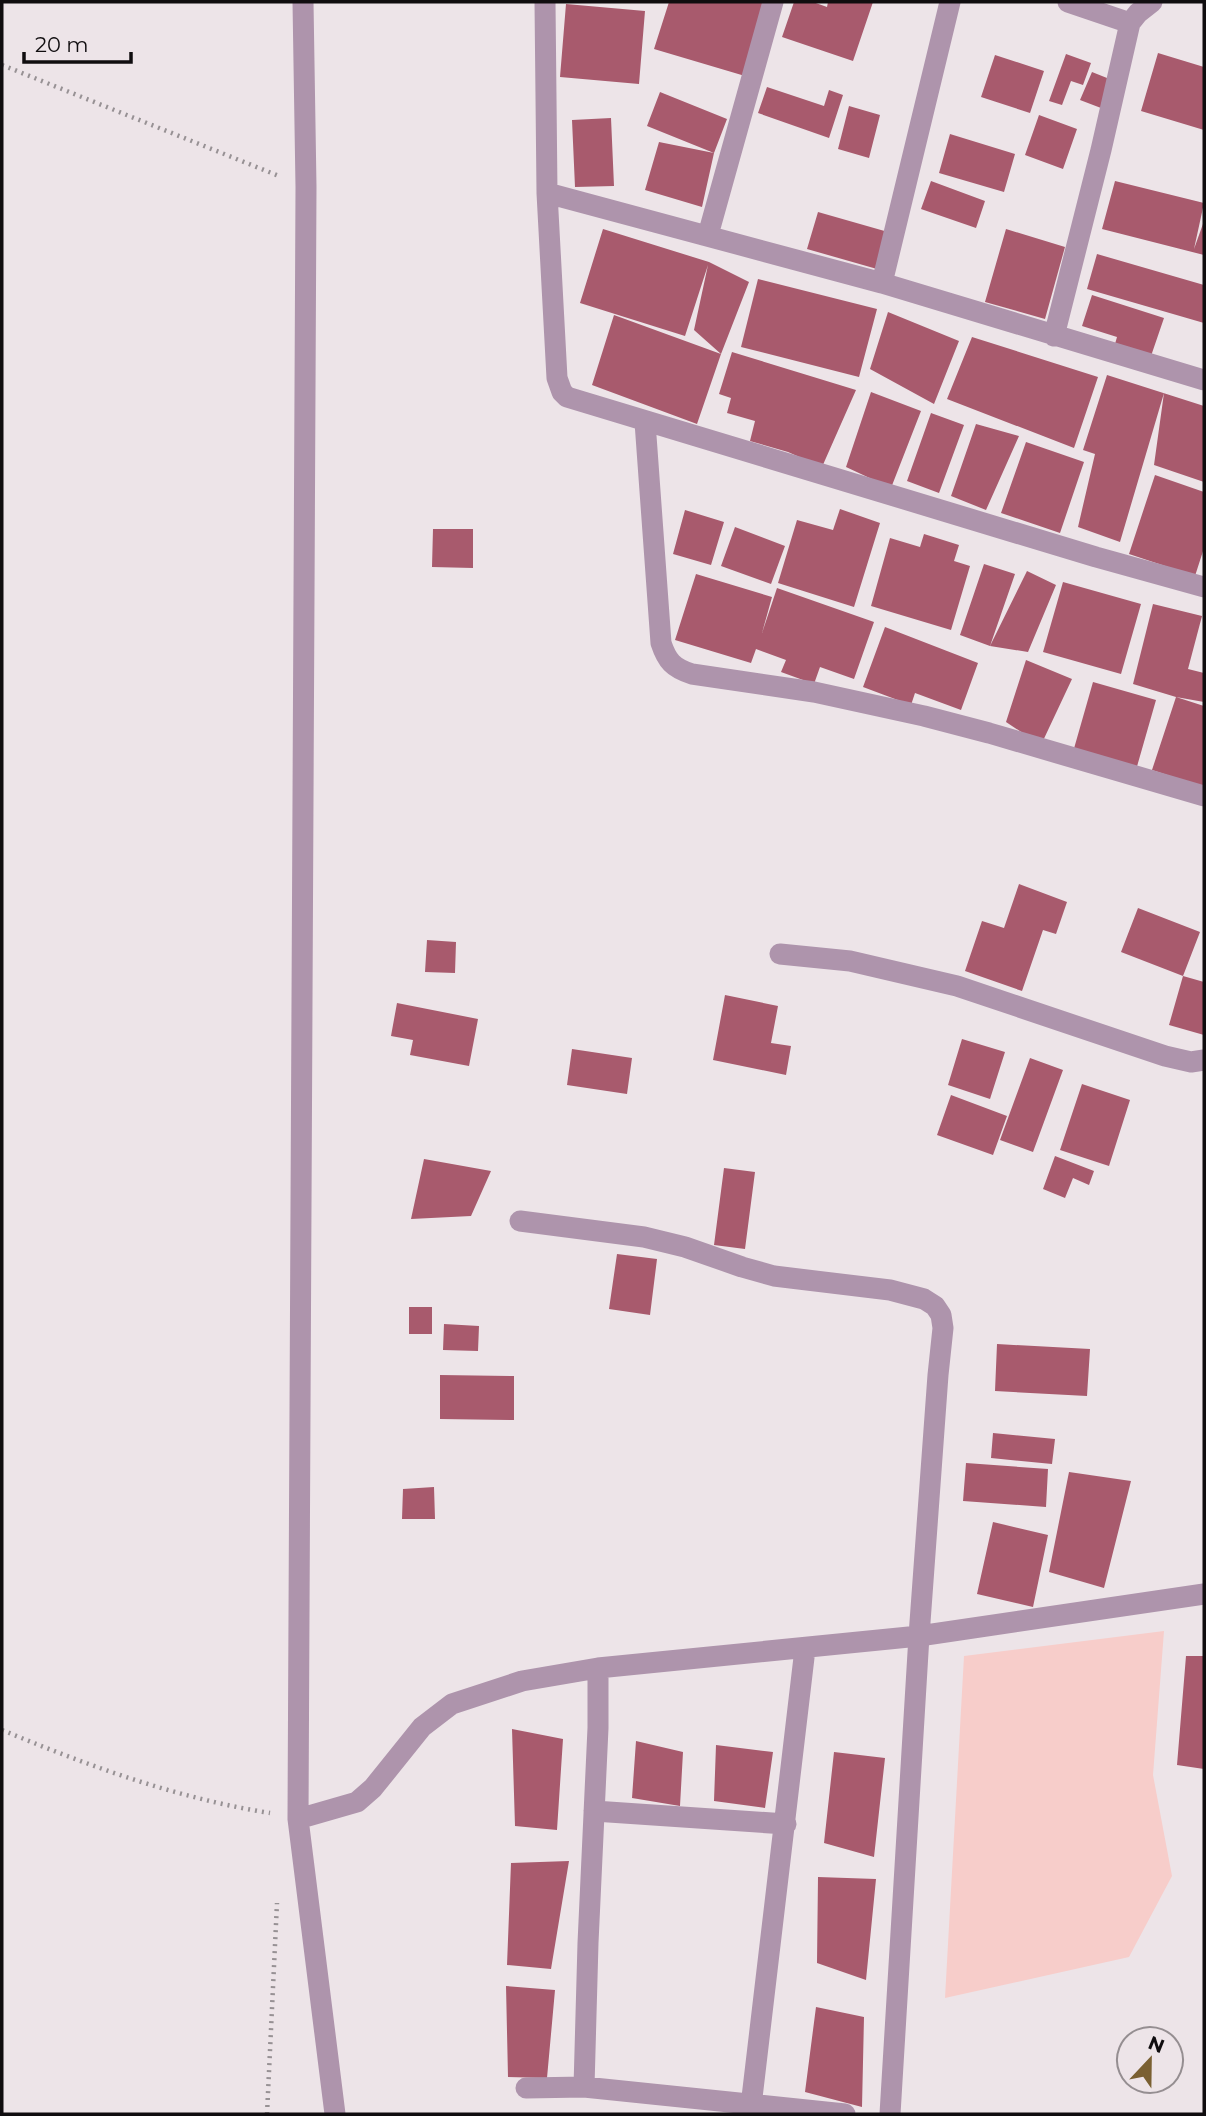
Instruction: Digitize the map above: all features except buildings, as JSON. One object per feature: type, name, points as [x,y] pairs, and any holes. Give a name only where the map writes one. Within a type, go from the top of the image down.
[{"type":"street","points":[[303,2],[306,187],[298,1819],[335,2114]]},
{"type":"street","points":[[545,2],[547,193],[557,378],[567,397],[1096,557],[1204,587]]},
{"type":"street","points":[[708,235],[773,2]]},
{"type":"street","points":[[882,283],[950,2]]},
{"type":"street","points":[[1068,2],[1130,23]]},
{"type":"street","points":[[1054,336],[1130,23],[1152,2]]},
{"type":"street","points":[[547,193],[882,283],[1204,380]]},
{"type":"street","points":[[645,422],[661,643],[673,667],[692,674],[814,691],[924,716],[1204,796]]},
{"type":"street","points":[[780,954],[850,961],[945,983],[1165,1056],[1192,1062],[1204,1060]]},
{"type":"street","points":[[520,1221],[644,1237],[685,1247],[774,1276],[890,1290],[924,1299],[942,1315],[919,1636],[890,2114]]},
{"type":"street","points":[[298,1819],[358,1802],[422,1727],[452,1704],[522,1681],[598,1668],[919,1636],[1204,1594]]},
{"type":"street","points":[[751,2106],[805,1648]]},
{"type":"street","points":[[584,2087],[598,1668]]},
{"type":"street","points":[[594,1811],[786,1824]]},
{"type":"street","points":[[526,2088],[584,2087],[845,2114]]},
{"type":"path","points":[[2,65],[306,187]]},
{"type":"path","points":[[2,1730],[157,1789],[223,1806],[298,1819]]},
{"type":"path","points":[[267,2114],[278,1896]]},
{"type":"shaded area","points":[[1164,1631],[1153,1775],[1172,1876],[1129,1957],[945,1998],[964,1656]]}]
